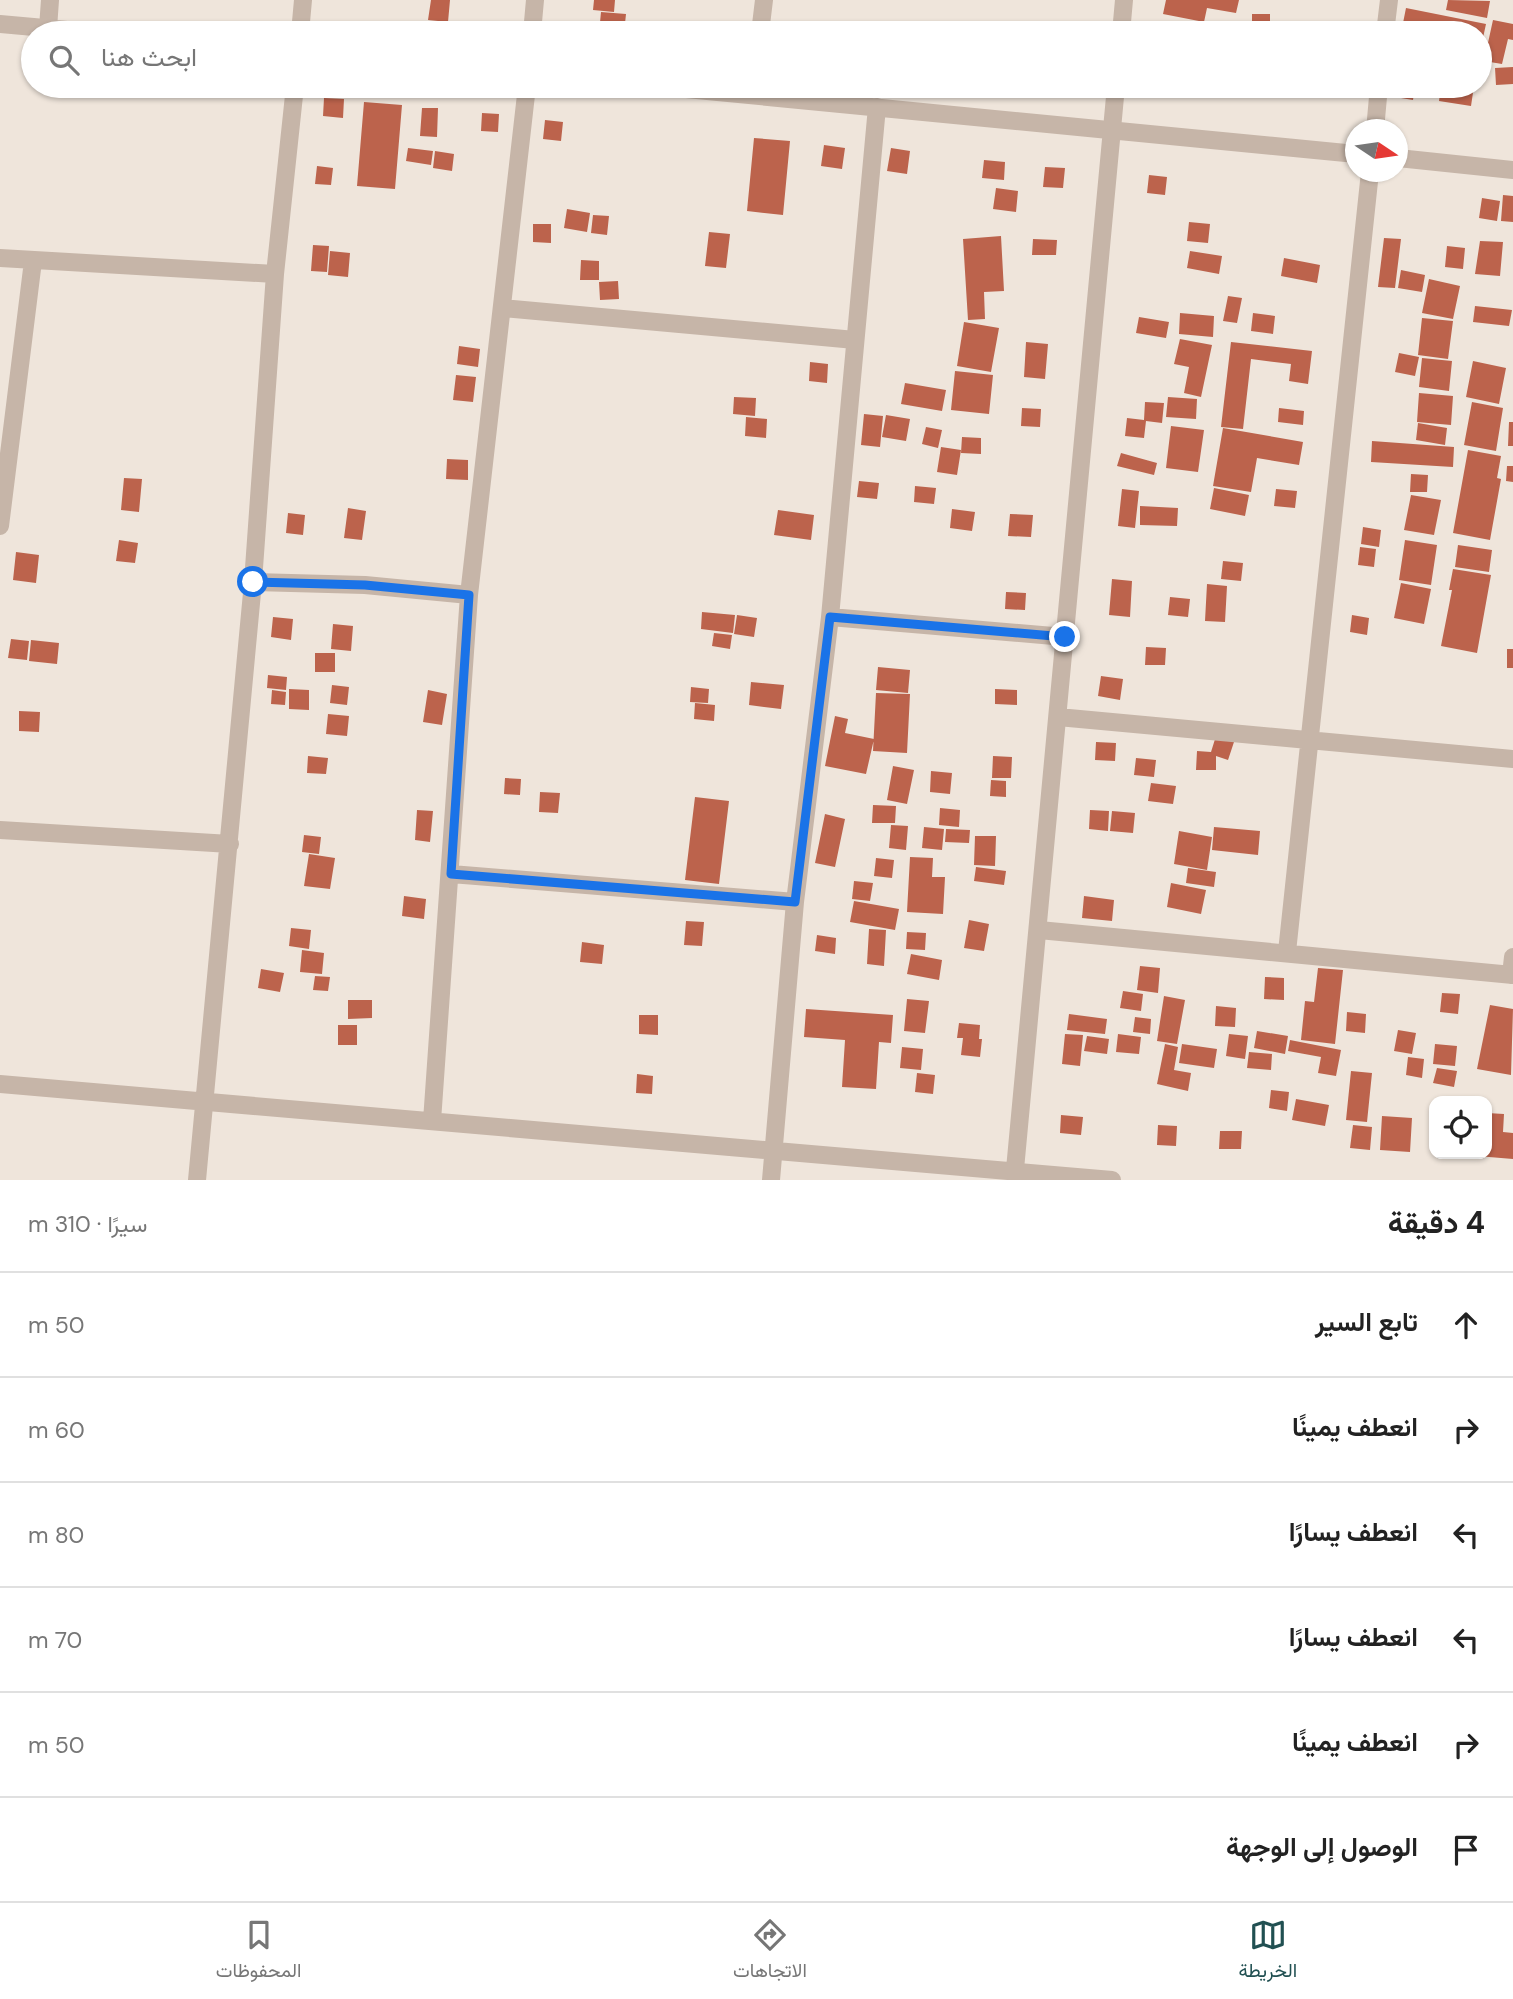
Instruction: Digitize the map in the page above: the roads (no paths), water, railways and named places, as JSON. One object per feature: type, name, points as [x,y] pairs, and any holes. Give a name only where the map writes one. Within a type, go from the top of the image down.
[{"type":"street","points":[[48,21],[50,0]]},
{"type":"street","points":[[301,21],[303,0]]},
{"type":"street","points":[[533,21],[535,0]]},
{"type":"street","points":[[761,21],[764,0]]},
{"type":"street","points":[[1122,21],[1124,0]]},
{"type":"street","points":[[1386,21],[1389,0]]},
{"type":"street","points":[[0,23],[21,25]]},
{"type":"street","points":[[197,1180],[253,582],[275,274],[294,98]]},
{"type":"street","points":[[432,1121],[469,595],[526,98]]},
{"type":"street","points":[[812,98],[877,107],[1345,152]]},
{"type":"street","points":[[1015,1175],[1115,98]]},
{"type":"street","points":[[1376,119],[1378,98]]},
{"type":"street","points":[[771,1180],[795,902],[830,617],[877,107]]},
{"type":"street","points":[[1408,159],[1513,170]]},
{"type":"street","points":[[1287,952],[1369,182]]},
{"type":"street","points":[[0,258],[275,274]]},
{"type":"street","points":[[0,526],[33,261]]},
{"type":"street","points":[[503,309],[855,340]]},
{"type":"street","points":[[253,582],[365,585],[469,595]]},
{"type":"street","points":[[830,617],[1065,637]]},
{"type":"street","points":[[1058,718],[1513,759]]},
{"type":"street","points":[[0,830],[230,844]]},
{"type":"street","points":[[451,874],[795,902]]},
{"type":"street","points":[[1039,930],[1512,969]]},
{"type":"street","points":[[0,1084],[774,1150],[1015,1175],[1112,1180]]}]
